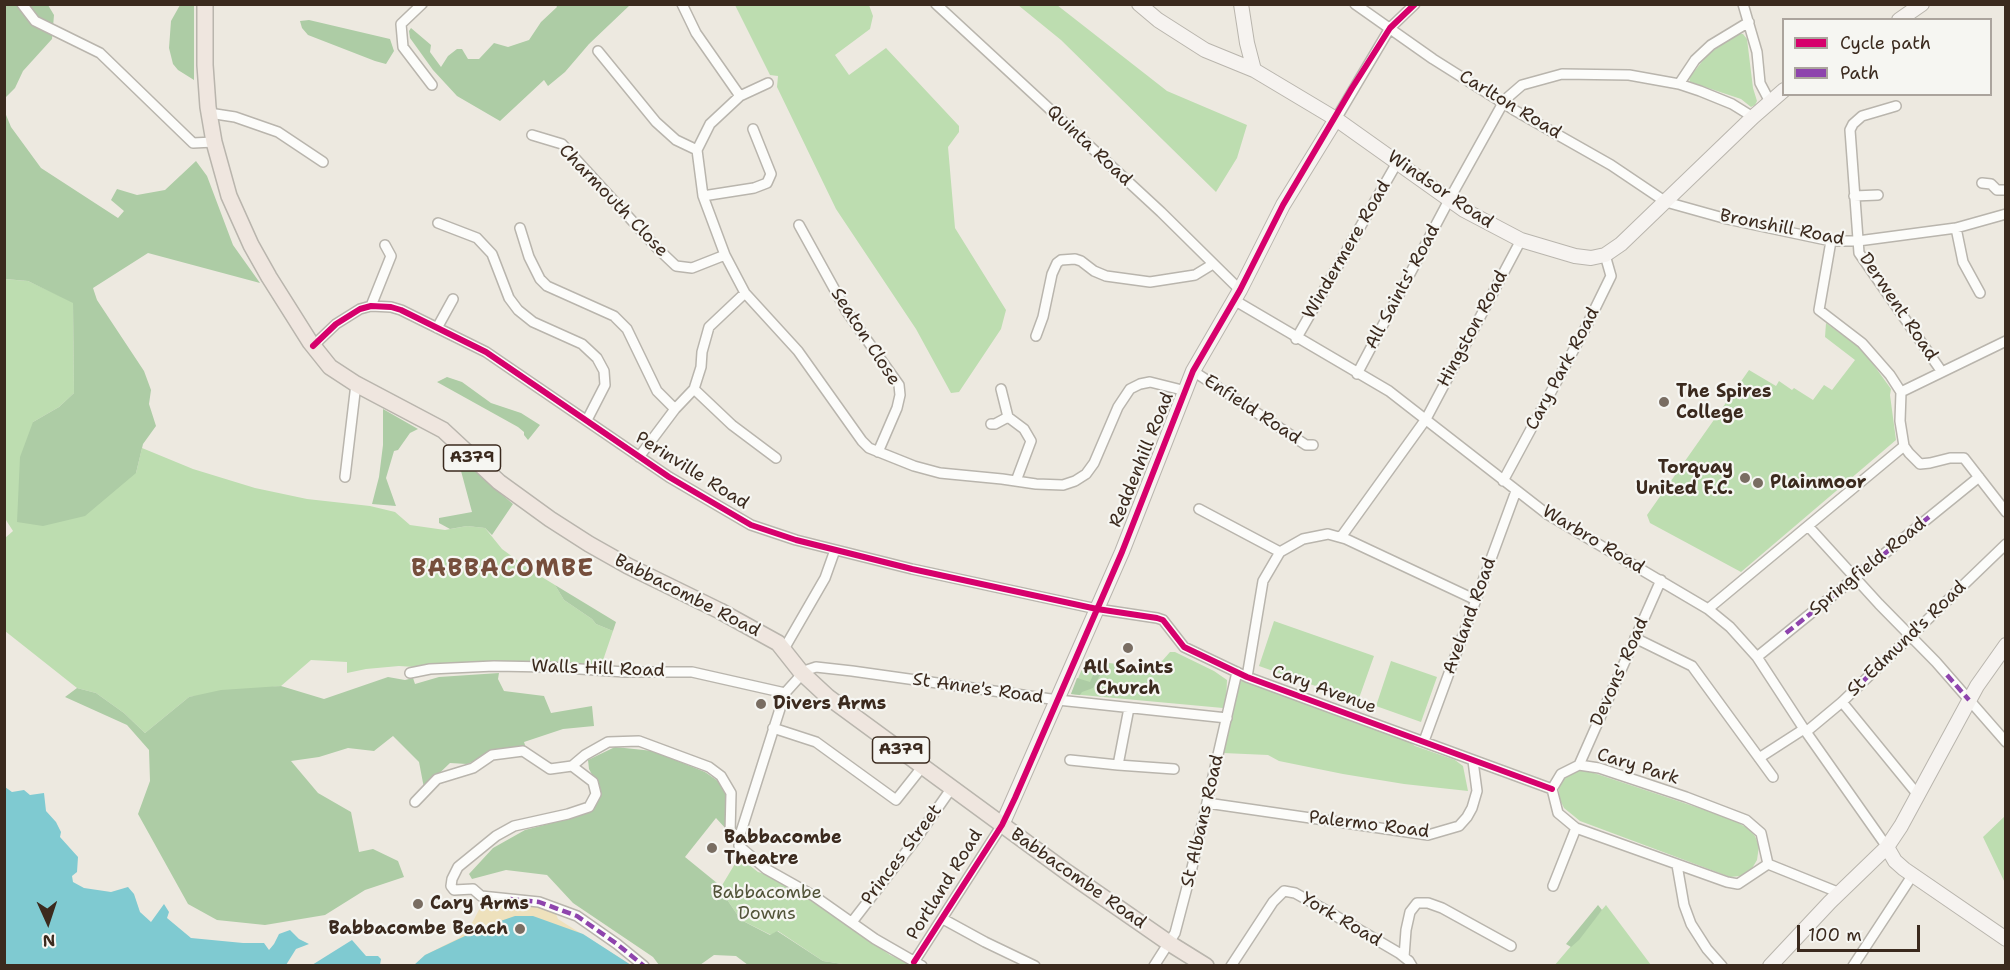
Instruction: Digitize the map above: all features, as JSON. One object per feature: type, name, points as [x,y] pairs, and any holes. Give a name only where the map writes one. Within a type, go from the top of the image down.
[{"type":"main road","name":"Babbacombe Road","points":[[205,4],[205,65],[209,113],[229,196],[269,277],[313,346],[330,367],[356,384],[443,430],[499,482],[589,544],[778,642],[802,672],[828,697],[951,789],[1169,943],[1206,966]]},
{"type":"street","points":[[22,4],[35,21],[100,53],[193,143],[214,141]]},
{"type":"street","points":[[422,4],[401,24],[403,47],[432,85]]},
{"type":"street","points":[[682,4],[696,33],[740,96]]},
{"type":"street","name":"Quinta Road","points":[[936,4],[1161,212],[1214,264],[1237,295]]},
{"type":"street","name":"Windsor Road","points":[[1139,4],[1158,20],[1204,50],[1254,70],[1336,119],[1464,210],[1521,240],[1575,256],[1591,258],[1605,255]]},
{"type":"street","points":[[1241,4],[1254,70]]},
{"type":"street","name":"Carlton Road","points":[[1355,4],[1433,59],[1503,103],[1611,165],[1666,202]]},
{"type":"street","points":[[1336,119],[1390,28],[1415,4]]},
{"type":"street","points":[[1743,4],[1757,52],[1760,83],[1770,102]]},
{"type":"street","points":[[1902,18],[1917,6]]},
{"type":"street","points":[[1679,84],[1695,60],[1711,45],[1749,22]]},
{"type":"street","points":[[598,51],[656,122],[676,140],[697,150]]},
{"type":"street","points":[[1503,103],[1522,85],[1562,74],[1629,75],[1679,84],[1732,104],[1753,117]]},
{"type":"street","points":[[768,83],[740,96],[710,124],[697,150],[703,196],[725,255],[745,293],[798,351],[869,448],[940,473],[1063,485],[1086,474],[1094,463],[1118,407],[1130,389],[1150,382],[1186,391]]},
{"type":"street","points":[[1605,255],[1621,244],[1782,92]]},
{"type":"street","name":"All Saints' Road","points":[[1358,374],[1449,200],[1503,103]]},
{"type":"street","name":"Derwent Road","points":[[1896,106],[1862,116],[1850,130],[1859,253],[1942,372]]},
{"type":"street","points":[[209,113],[235,117],[278,132],[323,162]]},
{"type":"street","name":"Reddenhill Road","points":[[1002,825],[1122,552],[1193,372],[1237,295],[1283,205],[1336,119]]},
{"type":"street","points":[[703,196],[754,188],[767,183],[771,174],[753,129]]},
{"type":"street","name":"Charmouth Close","points":[[532,135],[562,144],[676,266],[692,268],[725,255]]},
{"type":"street","name":"Windermere Road","points":[[1296,339],[1398,162]]},
{"type":"street","points":[[1982,183],[1991,184],[1997,190],[2006,190]]},
{"type":"street","points":[[1854,196],[1878,195]]},
{"type":"street","name":"Bronshill Road","points":[[1666,202],[1727,219],[1831,241],[1858,241],[1956,228],[2006,214]]},
{"type":"street","points":[[438,223],[477,238],[492,254],[509,298],[518,310],[532,322],[582,344],[597,358],[604,370],[606,385],[588,420]]},
{"type":"street","name":"Seaton Close","points":[[799,225],[847,312],[899,385],[900,395],[897,408],[878,452]]},
{"type":"street","points":[[520,228],[529,257],[540,279],[547,286],[614,316],[627,329],[657,391],[675,409]]},
{"type":"street","points":[[1956,228],[1964,262],[1980,293]]},
{"type":"street","name":"Hingston Road","points":[[1341,537],[1425,419],[1521,240]]},
{"type":"street","points":[[1831,241],[1819,310],[1862,343],[1890,375],[1901,392],[1900,421],[1904,446],[1920,464],[1930,464],[1950,458],[1964,458],[2006,512]]},
{"type":"street","points":[[313,346],[336,324],[360,309],[370,306],[391,256],[385,245]]},
{"type":"street","name":"Cary Park Road","points":[[1503,481],[1611,276],[1605,255]]},
{"type":"street","points":[[1036,336],[1043,317],[1052,274],[1061,260],[1081,261],[1094,271],[1106,276],[1150,282],[1195,275],[1214,264]]},
{"type":"street","points":[[639,457],[675,409],[694,389],[709,327],[745,293]]},
{"type":"street","name":"Warbro Road","points":[[1237,295],[1296,339],[1389,391],[1547,514],[1708,609],[1730,627],[1757,657],[1887,847]]},
{"type":"street","points":[[437,328],[453,299]]},
{"type":"street","name":"Perinville Road","points":[[370,306],[401,310],[486,352],[669,477],[751,525],[835,550],[1097,609]]},
{"type":"street","points":[[1901,392],[2006,341]]},
{"type":"street","name":"Enfield Road","points":[[1193,372],[1306,445],[1312,445]]},
{"type":"street","points":[[345,477],[356,384]]},
{"type":"street","points":[[694,389],[732,425],[776,458]]},
{"type":"street","points":[[1001,389],[1013,419],[1029,435],[1031,441],[1016,481]]},
{"type":"street","points":[[991,424],[1013,419]]},
{"type":"street","points":[[1011,431],[1013,419]]},
{"type":"street","points":[[1708,609],[1904,446]]},
{"type":"street","name":"Springfield Road","points":[[1757,657],[1978,477]]},
{"type":"street","name":"Aveland Road","points":[[1424,741],[1516,491]]},
{"type":"street","points":[[1199,509],[1280,552]]},
{"type":"street","points":[[1808,526],[2006,742]]},
{"type":"street","points":[[1247,677],[1263,581],[1280,552],[1303,539],[1328,534],[1341,537],[1476,600]]},
{"type":"street","name":"St Edmund's Road","points":[[1759,758],[1805,730],[1842,702],[2006,544]]},
{"type":"street","points":[[784,649],[825,578],[835,550]]},
{"type":"street","name":"Devons' Road","points":[[1579,765],[1661,580]]},
{"type":"street","name":"Cary Avenue","points":[[1097,609],[1163,620],[1184,647],[1247,677],[1552,789]]},
{"type":"street","points":[[1635,638],[1692,666],[1773,777]]},
{"type":"street","points":[[1770,966],[1887,847],[1901,826],[1969,700],[2006,645]]},
{"type":"street","name":"Walls Hill Road","points":[[410,673],[430,669],[494,666],[560,667],[626,672],[692,672],[784,693]]},
{"type":"street","name":"St Anne's Road","points":[[802,672],[816,667],[1058,700],[1227,718]]},
{"type":"street","points":[[802,672],[784,693],[740,835],[739,846],[766,868],[814,896],[875,939],[918,964]]},
{"type":"street","name":"St Albans Road","points":[[1155,966],[1175,933],[1208,803],[1237,672]]},
{"type":"street","points":[[1842,702],[1918,795]]},
{"type":"street","points":[[1118,765],[1129,708]]},
{"type":"street","points":[[773,728],[816,742],[897,800],[923,766]]},
{"type":"street","points":[[415,801],[437,779],[473,768],[492,755],[523,751],[550,769],[572,766],[585,755],[608,742],[639,741],[709,767],[721,776],[731,793],[730,834],[740,835]]},
{"type":"street","points":[[1070,760],[1174,769]]},
{"type":"street","name":"Palermo Road","points":[[1208,803],[1428,835],[1459,826],[1467,817],[1477,791],[1473,760]]},
{"type":"street","name":"Cary Park","points":[[1552,789],[1561,774],[1579,765],[1599,768],[1686,797],[1746,820],[1761,832],[1768,864]]},
{"type":"street","points":[[572,766],[593,782],[596,795],[589,807],[514,826],[496,836],[458,867],[451,886],[454,890],[473,889],[481,896],[539,902],[577,916],[644,966]]},
{"type":"street","name":"Princes Street","points":[[852,921],[951,789]]},
{"type":"street","points":[[1552,789],[1558,813],[1576,828],[1713,878],[1738,884],[1768,864],[1840,893]]},
{"type":"street","name":"Portland Road","points":[[918,964],[943,919],[1002,825]]},
{"type":"street","points":[[1553,886],[1576,828]]},
{"type":"street","points":[[1887,847],[1895,861],[1912,876],[2006,939]]},
{"type":"street","points":[[1677,865],[1684,904],[1691,924],[1707,949],[1722,966]]},
{"type":"street","points":[[1853,966],[1912,876]]},
{"type":"street","name":"York Road","points":[[1231,966],[1273,902],[1284,891],[1295,893],[1404,957],[1412,966]]},
{"type":"street","points":[[1404,957],[1410,912],[1417,903],[1428,903],[1450,912],[1511,946]]},
{"type":"street","points":[[943,919],[1035,966]]},
{"type":"green space","points":[[5,5],[48,5],[54,15],[52,39],[23,71],[15,88],[5,98]]},
{"type":"green space","points":[[180,5],[194,5],[194,80],[173,64],[169,48],[171,21]]},
{"type":"green space","points":[[556,5],[630,5],[589,44],[565,72],[548,86],[544,80],[500,121],[457,96],[433,70],[410,38],[411,28],[431,45],[430,52],[441,67],[448,56],[457,49],[462,49],[468,59],[479,59],[494,43],[508,47],[529,40],[541,22],[557,7]]},
{"type":"green space","points":[[735,5],[869,5],[873,16],[870,29],[835,55],[849,75],[886,48],[959,126],[959,132],[948,147],[955,228],[1006,310],[1001,329],[959,392],[951,393],[916,329],[836,209],[777,87],[778,76],[770,75]]},
{"type":"green space","points":[[1018,5],[1057,5],[1167,91],[1247,125],[1237,158],[1216,192],[1061,40]]},
{"type":"green space","points":[[309,20],[390,39],[394,51],[386,64],[375,61],[308,35],[300,21]]},
{"type":"green space","points":[[1738,34],[1743,34],[1747,39],[1753,88],[1757,101],[1751,107],[1741,99],[1690,82],[1689,78],[1708,54]]},
{"type":"green space","points":[[4,110],[11,127],[41,168],[118,218],[124,211],[111,200],[117,189],[137,195],[165,190],[196,161],[207,176],[233,245],[260,283],[148,253],[93,288],[97,300],[144,371],[151,390],[149,404],[156,426],[143,444],[136,473],[85,516],[43,526],[17,522],[20,457],[33,422],[59,407],[74,393],[73,303],[28,281],[5,279]]},
{"type":"green space","points":[[4,279],[28,281],[73,302],[74,393],[59,407],[33,422],[136,473],[142,448],[193,469],[255,488],[307,499],[370,506],[395,512],[410,525],[445,530],[467,526],[485,528],[502,549],[555,585],[564,600],[596,624],[613,631],[599,672],[494,662],[399,666],[347,673],[347,662],[311,660],[281,686],[189,697],[145,733],[124,713],[96,693],[77,688],[5,631],[5,538],[13,531],[4,517]]},
{"type":"green space","name":"Plainmoor","points":[[1826,323],[1863,350],[1891,389],[1896,440],[1741,572],[1650,523],[1647,515],[1749,370],[1776,386],[1779,381],[1813,400],[1824,385],[1832,390],[1855,360],[1825,337]]},
{"type":"green space","points":[[447,377],[462,382],[491,403],[521,413],[540,425],[528,440],[518,427],[437,382]]},
{"type":"green space","points":[[383,409],[418,429],[410,433],[398,450],[394,451],[386,478],[396,506],[372,504],[379,477],[383,445]]},
{"type":"green space","points":[[457,456],[513,504],[492,535],[485,528],[467,526],[450,529],[439,523],[439,518],[472,512]]},
{"type":"green space","points":[[555,585],[616,622],[613,631],[596,624],[564,600]]},
{"type":"green space","points":[[1274,621],[1374,656],[1358,701],[1259,666]]},
{"type":"green space","points":[[1170,652],[1175,652],[1214,671],[1227,680],[1226,705],[1223,708],[1071,694],[1086,660],[1155,669]]},
{"type":"green space","points":[[1391,661],[1437,677],[1421,722],[1376,706]]},
{"type":"green space","points":[[1098,664],[1100,675],[1093,688],[1080,695],[1071,694],[1077,678],[1090,682]]},
{"type":"green space","points":[[499,673],[498,679],[504,691],[544,696],[551,713],[592,706],[594,726],[563,729],[524,742],[526,748],[511,747],[467,764],[450,763],[424,788],[419,762],[393,736],[374,751],[348,748],[319,757],[291,761],[318,793],[351,812],[359,852],[373,849],[398,861],[404,877],[365,890],[325,915],[265,925],[217,920],[188,904],[138,814],[150,781],[149,750],[127,725],[65,697],[77,688],[96,693],[124,713],[145,733],[189,697],[221,690],[281,686],[324,699],[388,677],[405,680],[413,678],[415,684],[439,677]]},
{"type":"green space","points":[[1238,676],[1401,736],[1415,746],[1455,760],[1463,766],[1468,791],[1343,774],[1279,761],[1268,755],[1223,753]]},
{"type":"green space","points":[[615,747],[653,751],[705,772],[725,786],[727,830],[716,818],[685,857],[728,892],[728,901],[741,920],[770,935],[777,931],[823,961],[849,965],[748,965],[736,956],[714,955],[700,965],[659,965],[653,957],[573,903],[547,875],[506,870],[472,879],[469,874],[493,848],[525,830],[593,809],[601,791],[589,769],[588,760]]},
{"type":"green space","points":[[1576,771],[1588,771],[1732,819],[1749,829],[1755,836],[1759,846],[1757,860],[1751,870],[1741,876],[1730,877],[1580,821],[1564,808],[1559,791],[1559,786],[1566,776]]},
{"type":"green space","points":[[2005,816],[2005,883],[1983,837]]},
{"type":"green space","name":"Babbacombe Downs","points":[[739,857],[758,872],[792,887],[890,955],[912,965],[849,965],[823,961],[778,931],[771,935],[741,920],[728,901],[727,892],[721,887]]},
{"type":"green space","points":[[1598,905],[1602,910],[1579,940],[1571,947],[1566,944]]},
{"type":"green space","points":[[1606,905],[1651,965],[1554,966]]},
{"type":"sand","name":"Babbacombe Beach","points":[[517,903],[555,911],[558,919],[631,965],[414,966],[425,955],[459,938],[472,923],[481,906]]},
{"type":"water","points":[[5,787],[12,792],[24,790],[30,795],[44,793],[46,811],[56,822],[61,832],[60,837],[78,857],[77,872],[72,876],[73,882],[84,888],[111,892],[128,887],[134,894],[140,912],[151,922],[164,904],[169,912],[167,918],[191,938],[264,943],[269,950],[279,934],[290,930],[299,939],[309,944],[296,949],[286,965],[5,965]]},
{"type":"water","name":"Babbacombe Beach","points":[[515,916],[533,916],[583,934],[631,965],[414,965],[425,955],[486,926]]},
{"type":"water","points":[[352,940],[366,956],[378,956],[381,959],[380,965],[312,965]]},
{"type":"marked path","points":[[1872,564],[1929,517]]},
{"type":"marked path","points":[[1786,633],[1833,596]]},
{"type":"marked path","points":[[1854,690],[1899,646]]},
{"type":"marked path","points":[[1947,675],[1969,700]]},
{"type":"marked path","points":[[510,899],[539,902],[577,916],[644,966]]},
{"type":"cycle path","points":[[914,962],[1002,825],[1015,798],[1122,552],[1193,371],[1240,290],[1283,205],[1352,88],[1390,28],[1415,4]]},
{"type":"cycle path","points":[[313,346],[336,324],[360,309],[371,306],[401,310],[486,352],[669,477],[751,525],[796,540],[912,569],[1097,609],[1157,618],[1163,620],[1184,647],[1247,677],[1552,789]]},
{"type":"place","name":"The Spires College","points":[[1664,402]]},
{"type":"place","name":"Torquay United F.C.","points":[[1745,478]]},
{"type":"place","name":"Plainmoor","points":[[1758,483]]},
{"type":"place","name":"All Saints Church","points":[[1128,648]]},
{"type":"place","name":"Divers Arms","points":[[761,704]]},
{"type":"place","name":"Babbacombe Theatre","points":[[712,848]]},
{"type":"place","name":"Cary Arms","points":[[418,904]]},
{"type":"place","name":"Babbacombe Beach","points":[[520,929]]},
{"type":"district","name":"BABBACOMBE","points":[[503,570]]}]
